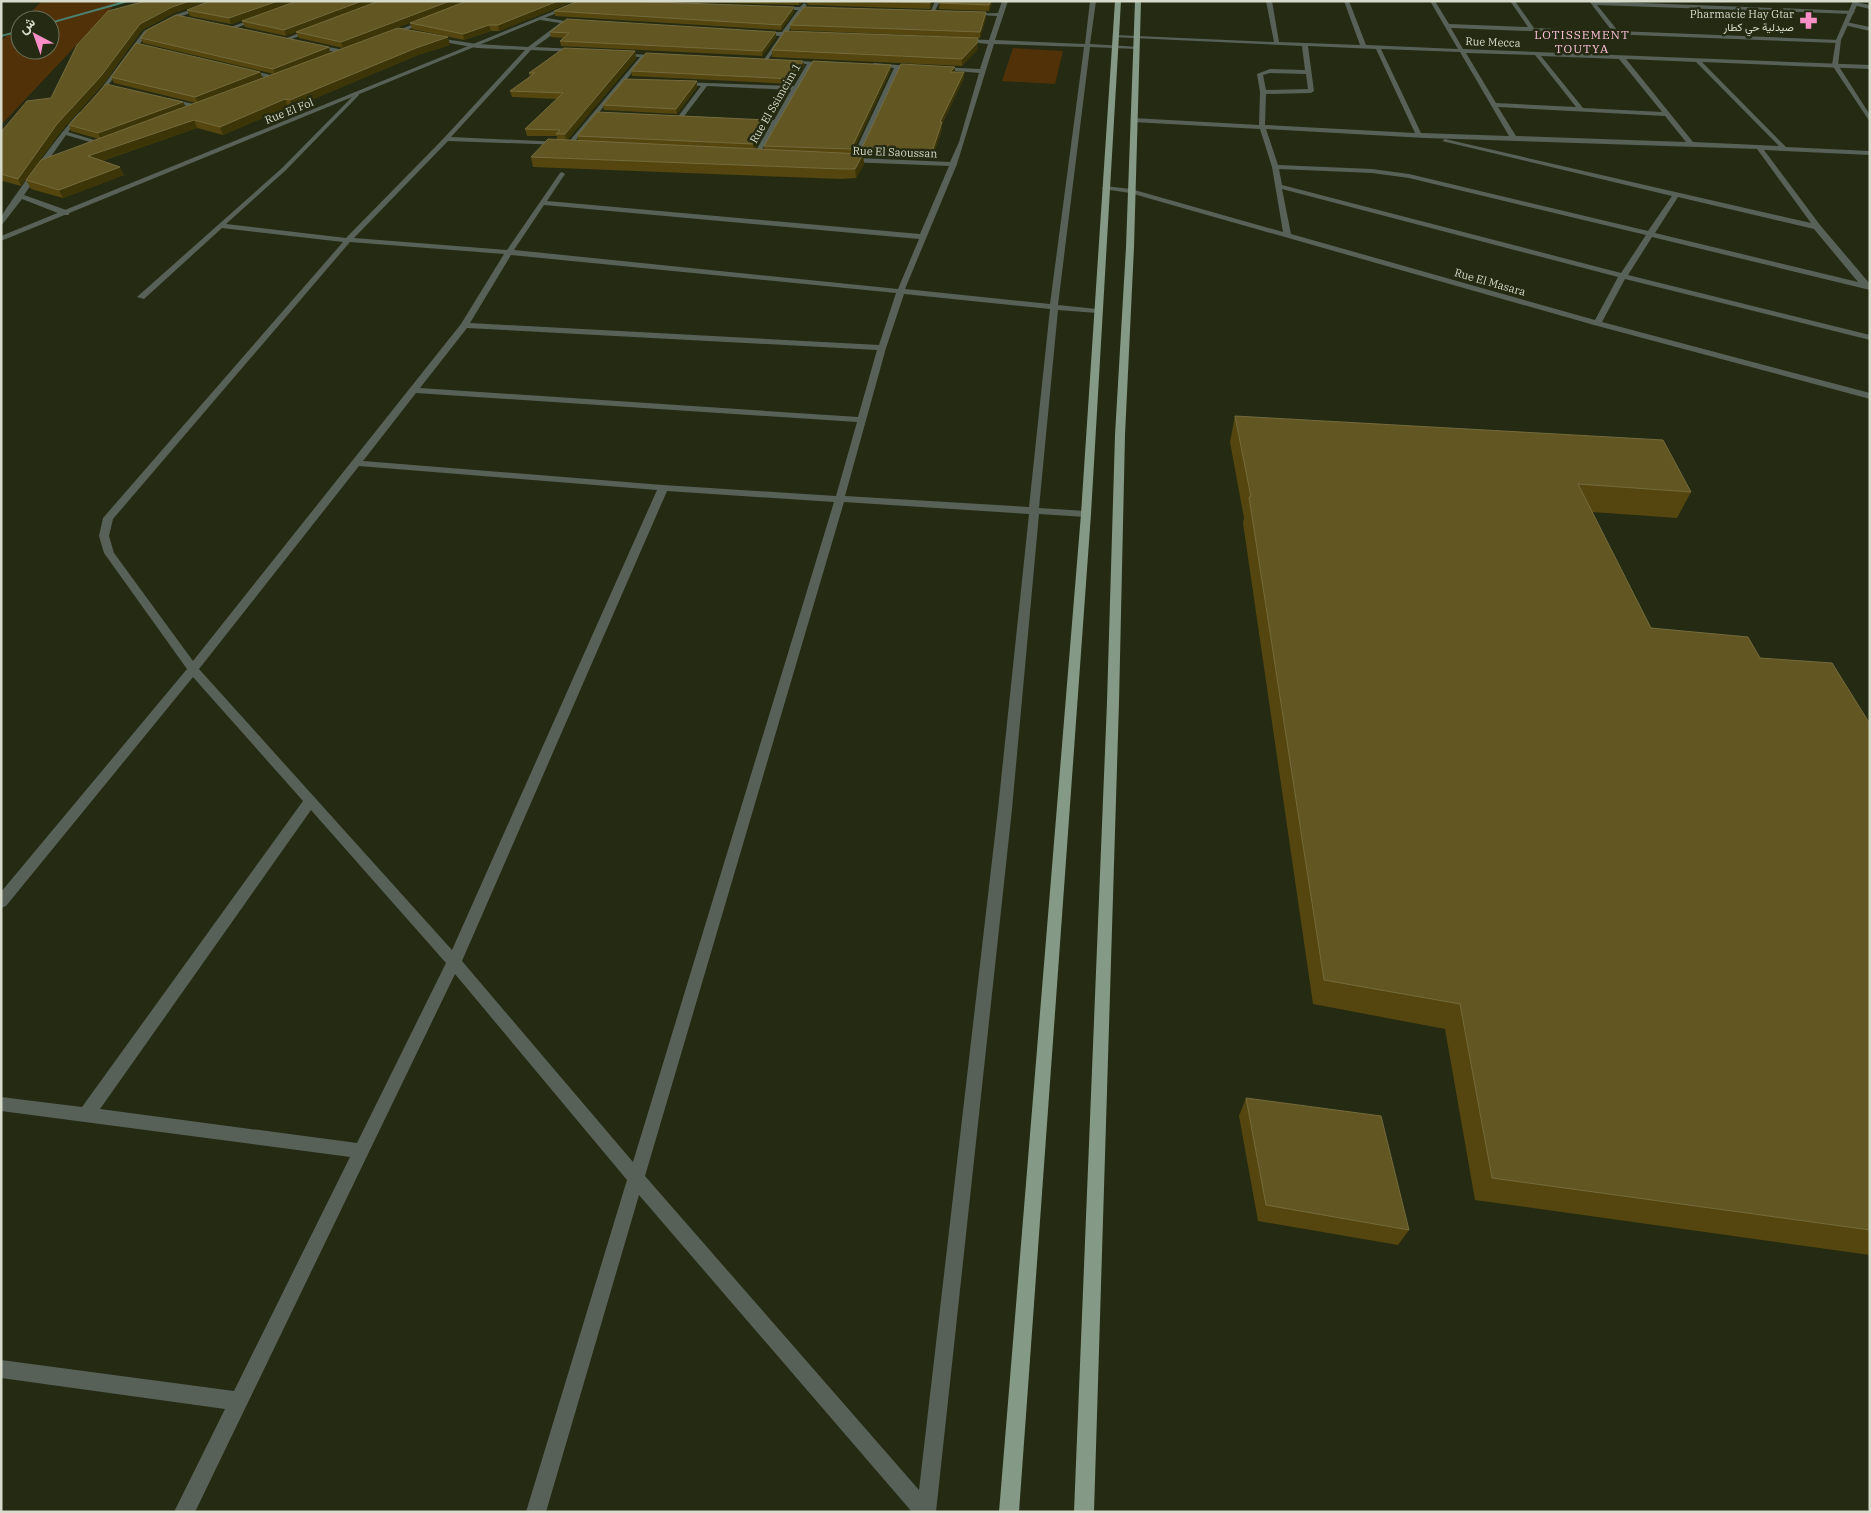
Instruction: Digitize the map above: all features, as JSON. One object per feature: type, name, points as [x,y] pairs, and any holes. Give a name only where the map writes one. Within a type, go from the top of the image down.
[{"type":"main road","points":[[1009,1512],[1086,514],[1097,311],[1118,1]]},
{"type":"main road","points":[[1084,1512],[1113,702],[1120,435],[1130,248],[1138,1]]},
{"type":"street","points":[[92,100],[106,85],[146,32],[177,16],[222,1]]},
{"type":"street","points":[[584,1],[594,2]]},
{"type":"street","name":"Rue El Fol","points":[[1,239],[584,1]]},
{"type":"street","points":[[766,60],[806,1]]},
{"type":"street","points":[[934,13],[938,1]]},
{"type":"street","points":[[536,1512],[840,498],[882,348],[900,293],[954,164],[1005,1]]},
{"type":"street","points":[[926,1512],[1006,809],[1054,308],[1093,1]]},
{"type":"street","points":[[1269,1],[1277,44]]},
{"type":"street","points":[[1346,1],[1364,47]]},
{"type":"street","points":[[1432,1],[1513,137]]},
{"type":"street","points":[[1512,1],[1532,29]]},
{"type":"street","points":[[1592,2],[1617,33]]},
{"type":"street","points":[[1592,2],[1853,12]]},
{"type":"street","points":[[1870,7],[1856,3],[1837,41],[1835,65],[1870,120]]},
{"type":"street","points":[[771,8],[828,10]]},
{"type":"street","points":[[925,13],[943,13]]},
{"type":"street","points":[[963,14],[1002,15]]},
{"type":"street","points":[[177,16],[195,20]]},
{"type":"street","points":[[232,28],[266,16]]},
{"type":"street","points":[[384,37],[435,18]]},
{"type":"street","points":[[542,19],[574,22]]},
{"type":"street","points":[[564,22],[529,49],[446,139],[348,240],[108,518],[104,536],[109,552],[193,668],[454,962],[635,1177],[926,1512]]},
{"type":"street","points":[[1846,24],[1870,29]]},
{"type":"street","points":[[222,26],[249,32]]},
{"type":"street","points":[[1447,26],[1837,41]]},
{"type":"street","points":[[285,40],[320,27]]},
{"type":"street","points":[[400,31],[410,33]]},
{"type":"street","points":[[754,32],[803,35]]},
{"type":"street","points":[[429,37],[477,46],[586,52]]},
{"type":"street","points":[[276,38],[295,42]]},
{"type":"street","name":"Rue Mecca","points":[[952,40],[1086,46],[1115,42],[1277,44],[1870,67]]},
{"type":"street","points":[[305,44],[344,52]]},
{"type":"street","points":[[135,45],[144,47]]},
{"type":"street","points":[[1263,92],[1309,92],[1312,89],[1305,45]]},
{"type":"street","points":[[1378,48],[1419,135]]},
{"type":"street","points":[[327,59],[352,49]]},
{"type":"street","points":[[615,54],[672,56]]},
{"type":"street","points":[[1537,54],[1582,109]]},
{"type":"street","points":[[569,144],[644,55]]},
{"type":"street","points":[[1621,57],[1691,144]]},
{"type":"street","points":[[756,60],[774,61]]},
{"type":"street","points":[[1697,60],[1784,148]]},
{"type":"street","points":[[783,61],[839,64]]},
{"type":"street","name":"Rue El Ssimcim 1","points":[[757,154],[810,62]]},
{"type":"street","points":[[868,65],[926,68]]},
{"type":"street","points":[[854,160],[898,66]]},
{"type":"street","points":[[935,68],[982,71]]},
{"type":"street","points":[[239,69],[276,78]]},
{"type":"street","points":[[1287,235],[1275,167],[1262,125],[1263,92],[1260,74],[1309,72]]},
{"type":"street","points":[[260,84],[285,75]]},
{"type":"street","points":[[623,80],[632,81]]},
{"type":"street","points":[[677,83],[796,88]]},
{"type":"street","points":[[680,118],[704,84]]},
{"type":"street","points":[[106,85],[116,87]]},
{"type":"street","points":[[141,298],[284,169],[358,94]]},
{"type":"street","points":[[163,98],[200,107]]},
{"type":"street","points":[[182,114],[208,104]]},
{"type":"street","points":[[1494,105],[1668,114]]},
{"type":"street","points":[[1,224],[64,133],[86,107]]},
{"type":"street","points":[[594,114],[603,115]]},
{"type":"street","points":[[671,118],[690,118]]},
{"type":"street","points":[[1133,120],[1262,125],[1419,135],[1691,144],[1870,153]]},
{"type":"street","points":[[747,121],[776,122]]},
{"type":"street","points":[[64,133],[104,144]]},
{"type":"street","points":[[1419,135],[1676,196],[1817,227]]},
{"type":"street","points":[[446,139],[579,145]]},
{"type":"street","points":[[95,147],[113,141]]},
{"type":"street","points":[[1759,147],[1817,227],[1868,288]]},
{"type":"street","points":[[748,154],[766,155]]},
{"type":"street","name":"Rue El Saoussan","points":[[844,160],[954,164]]},
{"type":"street","points":[[41,166],[50,163]]},
{"type":"street","points":[[1275,167],[1391,173],[1868,288]]},
{"type":"street","points":[[1,902],[193,668],[465,325],[509,252],[562,174]]},
{"type":"street","points":[[1278,186],[1870,338]]},
{"type":"street","name":"Rue El Masara","points":[[1105,188],[1131,191],[1597,323],[1870,396]]},
{"type":"street","points":[[20,196],[66,214]]},
{"type":"street","points":[[1597,323],[1649,234],[1676,196]]},
{"type":"street","points":[[543,203],[924,237]]},
{"type":"street","points":[[220,226],[348,240],[509,252],[900,293],[1097,311]]},
{"type":"street","points":[[465,325],[882,348]]},
{"type":"street","points":[[414,390],[862,420]]},
{"type":"street","points":[[357,462],[663,488],[1086,514]]},
{"type":"street","points":[[184,1512],[454,962],[663,488]]},
{"type":"street","points":[[87,1114],[310,801]]},
{"type":"street","points":[[1,1104],[362,1151]]},
{"type":"street","points":[[1,1369],[237,1401]]},
{"type":"shaded area","points":[[42,1],[118,1],[1,125],[1,41],[10,32],[10,60],[60,60],[60,10],[33,10]]},
{"type":"shaded area","points":[[1013,48],[1063,51],[1055,84],[1002,81]]},
{"type":"building","points":[[146,1],[190,1],[172,7],[140,24],[101,76],[57,124],[18,179],[1,174],[1,132],[27,101],[51,98],[77,45],[108,11]]},
{"type":"building","points":[[210,1],[278,1],[229,18],[187,10]]},
{"type":"building","points":[[297,1],[362,1],[284,30],[242,21]]},
{"type":"building","points":[[379,1],[450,1],[341,42],[296,32]]},
{"type":"building","points":[[467,1],[558,1],[498,25],[489,25],[463,34],[410,23]]},
{"type":"building","points":[[578,1],[794,7],[781,25],[554,11]]},
{"type":"building","points":[[867,1],[931,1],[930,3]]},
{"type":"building","points":[[940,1],[991,1],[989,5],[939,3]]},
{"type":"building","points":[[804,7],[986,12],[980,32],[790,25]]},
{"type":"building","points":[[176,15],[329,47],[273,69],[141,38],[147,30]]},
{"type":"building","points":[[567,19],[776,32],[762,51],[560,41],[569,33],[550,32]]},
{"type":"building","points":[[398,28],[448,37],[416,48],[290,100],[285,99],[220,127],[194,120],[88,156],[120,167],[59,190],[26,180],[41,160]]},
{"type":"building","points":[[785,31],[978,38],[977,43],[962,59],[772,50]]},
{"type":"building","points":[[136,43],[260,72],[195,97],[111,77]]},
{"type":"building","points":[[564,48],[635,51],[565,134],[556,134],[560,130],[525,129],[563,93],[510,91],[535,73],[529,73]]},
{"type":"building","points":[[646,53],[803,61],[793,79],[631,71]]},
{"type":"building","points":[[813,61],[891,65],[851,149],[764,146]]},
{"type":"building","points":[[901,64],[955,67],[950,72],[964,72],[940,122],[942,122],[932,152],[862,148]]},
{"type":"building","points":[[625,79],[697,81],[676,109],[603,105]]},
{"type":"building","points":[[106,84],[183,102],[98,133],[69,125]]},
{"type":"building","points":[[597,112],[767,120],[753,144],[577,136]]},
{"type":"building","points":[[548,139],[863,154],[855,169],[531,157]]},
{"type":"building","points":[[1235,416],[1663,440],[1691,492],[1578,484],[1651,628],[1748,637],[1760,658],[1832,663],[1870,724],[1870,1230],[1492,1178],[1460,1004],[1324,980],[1249,497],[1251,497]]},
{"type":"building","points":[[1246,1098],[1381,1116],[1409,1230],[1266,1205]]},
{"type":"waterway","points":[[60,20],[130,1]]},
{"type":"waterway","points":[[1,36],[10,34]]},
{"type":"place","name":"Pharmacie Hay Gtar صيدلية حي كطار","points":[[1808,20]]},
{"type":"district","name":"LOTISSEMENT TOUTYA","points":[[1582,42]]}]
